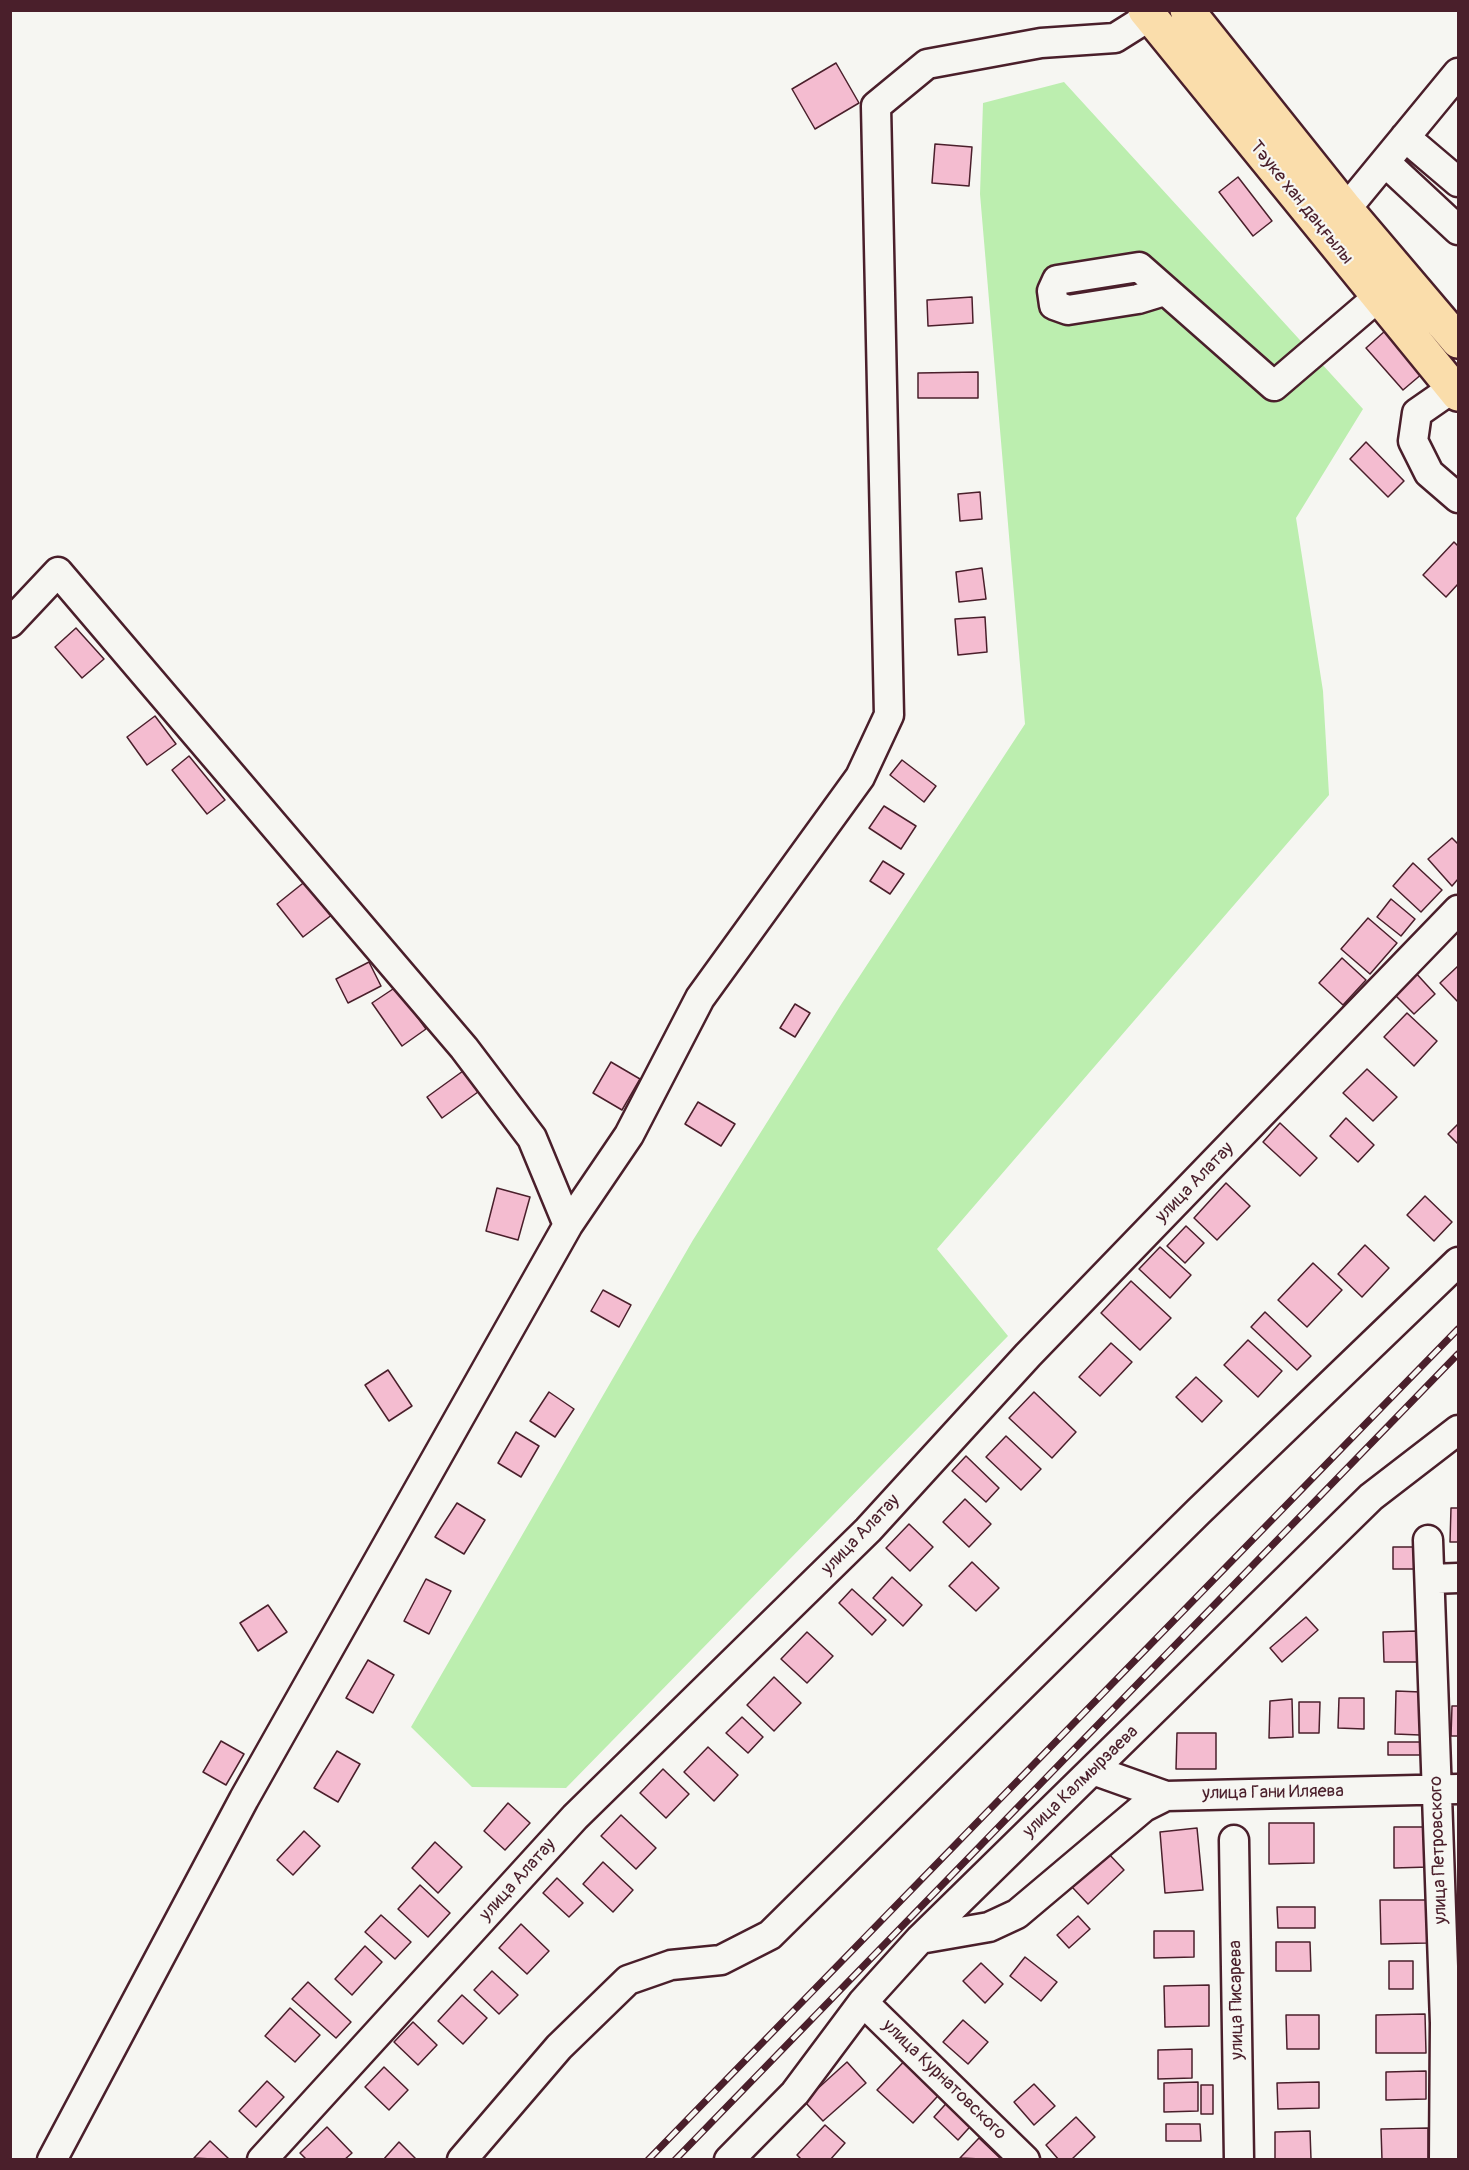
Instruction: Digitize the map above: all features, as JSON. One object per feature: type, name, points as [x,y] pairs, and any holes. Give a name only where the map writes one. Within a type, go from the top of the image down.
[{"type":"main road","name":"Тәуке хан даңғылы","points":[[1187,10],[1334,220],[1378,297],[1456,391]]},
{"type":"main road","name":"Тәуке хан даңғылы","points":[[1148,13],[1334,220],[1458,341]]},
{"type":"street","points":[[52,2160],[244,1799],[568,1225],[629,1135],[700,998],[860,777],[889,715],[876,106],[927,64],[1041,43],[1115,38],[1148,13]]},
{"type":"street","points":[[1334,220],[1458,73]]},
{"type":"street","points":[[1405,138],[1458,182]]},
{"type":"street","points":[[1385,162],[1458,230]]},
{"type":"street","points":[[1164,291],[1274,386],[1378,297]]},
{"type":"street","points":[[1456,391],[1417,413],[1413,441],[1429,473],[1458,498]]},
{"type":"street","points":[[10,623],[58,572],[464,1048],[532,1138],[568,1225]]},
{"type":"street","name":"улица Алатау","points":[[262,2160],[575,1817],[868,1530],[1028,1355],[1458,910]]},
{"type":"street","points":[[462,2160],[559,2047],[628,1980],[671,1965],[721,1960],[770,1935],[1199,1511],[1458,1262]]},
{"type":"street","name":"улица Калмырзаева","points":[[729,2160],[795,2092],[863,2002],[920,1939],[1371,1497],[1458,1430]]},
{"type":"street","name":"улица Петровского","points":[[1428,1540],[1448,1789],[1452,2023],[1444,2160]]},
{"type":"street","points":[[1431,1579],[1458,1578]]},
{"type":"street","name":"улица Гани Иляева","points":[[1093,1770],[1166,1796],[1448,1789]]},
{"type":"street","points":[[920,1939],[989,1928],[1017,1914],[1144,1807],[1166,1796]]},
{"type":"street","name":"улица Писарева","points":[[1234,1840],[1239,2160]]},
{"type":"street","name":"улица Курнатовского","points":[[863,2002],[1025,2160]]},
{"type":"green space","points":[[1064,82],[1363,409],[1296,518],[1323,691],[1329,795],[937,1249],[1008,1336],[566,1788],[472,1787],[411,1727],[693,1240],[842,1003],[1025,724],[980,194],[983,103]]},
{"type":"building","points":[[836,63],[859,103],[815,129],[792,89]]},
{"type":"building","points":[[935,144],[972,147],[969,186],[932,183]]},
{"type":"building","points":[[1238,177],[1272,221],[1253,236],[1219,192]]},
{"type":"building","points":[[972,297],[973,323],[928,326],[927,300]]},
{"type":"building","points":[[1385,331],[1423,373],[1403,390],[1366,348]]},
{"type":"building","points":[[978,372],[978,398],[918,398],[918,373]]},
{"type":"building","points":[[1366,442],[1404,481],[1388,497],[1350,459]]},
{"type":"building","points":[[980,492],[982,519],[960,521],[958,494]]},
{"type":"building","points":[[1454,542],[1458,546],[1458,584],[1446,597],[1423,575]]},
{"type":"building","points":[[982,568],[986,599],[959,602],[956,572]]},
{"type":"building","points":[[985,617],[987,652],[958,655],[955,619]]},
{"type":"building","points":[[76,628],[104,659],[82,678],[55,647]]},
{"type":"building","points":[[155,716],[176,744],[147,765],[127,737]]},
{"type":"building","points":[[189,756],[225,800],[207,814],[172,770]]},
{"type":"building","points":[[902,760],[936,786],[924,802],[890,775]]},
{"type":"building","points":[[884,806],[916,826],[901,849],[869,828]]},
{"type":"building","points":[[1452,838],[1458,844],[1458,879],[1452,886],[1428,859]]},
{"type":"building","points":[[883,861],[904,874],[890,894],[870,881]]},
{"type":"building","points":[[1413,863],[1442,890],[1421,912],[1393,886]]},
{"type":"building","points":[[307,880],[333,914],[303,937],[277,904]]},
{"type":"building","points":[[1391,899],[1415,919],[1401,936],[1377,917]]},
{"type":"building","points":[[1368,918],[1397,943],[1370,974],[1341,949]]},
{"type":"building","points":[[1342,958],[1366,980],[1343,1005],[1319,983]]},
{"type":"building","points":[[369,962],[381,986],[348,1003],[336,979]]},
{"type":"building","points":[[1458,966],[1458,1002],[1440,983]]},
{"type":"building","points":[[1414,971],[1435,994],[1414,1014],[1392,992]]},
{"type":"building","points":[[396,987],[426,1029],[402,1046],[372,1003]]},
{"type":"building","points":[[795,1004],[810,1013],[795,1037],[780,1028]]},
{"type":"building","points":[[1407,1013],[1437,1041],[1414,1066],[1384,1037]]},
{"type":"building","points":[[611,1062],[640,1079],[622,1110],[593,1093]]},
{"type":"building","points":[[1367,1069],[1397,1097],[1373,1121],[1343,1093]]},
{"type":"building","points":[[463,1071],[478,1092],[442,1118],[427,1097]]},
{"type":"building","points":[[698,1102],[735,1124],[721,1146],[685,1124]]},
{"type":"building","points":[[1346,1118],[1374,1145],[1358,1162],[1330,1136]]},
{"type":"building","points":[[1280,1123],[1317,1158],[1300,1176],[1263,1142]]},
{"type":"building","points":[[1458,1124],[1458,1144],[1448,1134]]},
{"type":"building","points":[[1226,1183],[1250,1206],[1217,1240],[1194,1218]]},
{"type":"building","points":[[497,1188],[530,1197],[518,1240],[486,1231]]},
{"type":"building","points":[[1425,1196],[1452,1222],[1434,1241],[1407,1215]]},
{"type":"building","points":[[1186,1226],[1204,1243],[1185,1263],[1167,1246]]},
{"type":"building","points":[[1365,1245],[1389,1268],[1362,1297],[1338,1274]]},
{"type":"building","points":[[1160,1247],[1191,1275],[1170,1298],[1139,1269]]},
{"type":"building","points":[[1313,1263],[1342,1290],[1307,1327],[1278,1300]]},
{"type":"building","points":[[1131,1281],[1171,1318],[1140,1350],[1101,1313]]},
{"type":"building","points":[[603,1290],[631,1305],[619,1327],[591,1311]]},
{"type":"building","points":[[1265,1312],[1311,1356],[1297,1370],[1251,1327]]},
{"type":"building","points":[[1248,1340],[1282,1371],[1258,1397],[1224,1365]]},
{"type":"building","points":[[1111,1343],[1132,1362],[1100,1396],[1079,1377]]},
{"type":"building","points":[[388,1370],[412,1406],[389,1421],[365,1385]]},
{"type":"building","points":[[1196,1377],[1222,1401],[1202,1422],[1176,1397]]},
{"type":"building","points":[[549,1392],[574,1409],[555,1437],[530,1421]]},
{"type":"building","points":[[1034,1392],[1076,1432],[1052,1458],[1009,1418]]},
{"type":"building","points":[[516,1432],[539,1446],[521,1477],[498,1463]]},
{"type":"building","points":[[1006,1436],[1041,1469],[1021,1490],[986,1457]]},
{"type":"building","points":[[966,1456],[999,1488],[986,1502],[952,1471]]},
{"type":"building","points":[[965,1499],[991,1524],[969,1547],[943,1522]]},
{"type":"building","points":[[457,1503],[485,1520],[464,1554],[435,1537]]},
{"type":"building","points":[[1451,1508],[1458,1508],[1458,1542],[1450,1542]]},
{"type":"building","points":[[909,1524],[933,1547],[910,1571],[886,1548]]},
{"type":"building","points":[[1393,1547],[1419,1547],[1419,1569],[1393,1569]]},
{"type":"building","points":[[972,1562],[999,1588],[976,1611],[949,1586]]},
{"type":"building","points":[[892,1577],[922,1605],[903,1626],[873,1598]]},
{"type":"building","points":[[426,1579],[451,1591],[429,1634],[404,1621]]},
{"type":"building","points":[[852,1589],[886,1620],[872,1635],[839,1603]]},
{"type":"building","points":[[268,1605],[287,1632],[258,1651],[240,1623]]},
{"type":"building","points":[[1306,1617],[1318,1630],[1282,1662],[1270,1648]]},
{"type":"building","points":[[1418,1631],[1418,1662],[1384,1662],[1383,1632]]},
{"type":"building","points":[[807,1632],[833,1656],[807,1683],[781,1659]]},
{"type":"building","points":[[368,1660],[394,1675],[373,1713],[346,1698]]},
{"type":"building","points":[[774,1677],[801,1703],[774,1731],[747,1705]]},
{"type":"building","points":[[1396,1691],[1421,1692],[1420,1735],[1395,1734]]},
{"type":"building","points":[[1339,1698],[1364,1698],[1364,1729],[1338,1728]]},
{"type":"building","points":[[1292,1699],[1293,1737],[1269,1738],[1270,1701]]},
{"type":"building","points":[[1299,1702],[1320,1702],[1319,1733],[1299,1733]]},
{"type":"building","points":[[1452,1706],[1458,1706],[1458,1736],[1451,1736]]},
{"type":"building","points":[[742,1717],[763,1737],[748,1753],[726,1733]]},
{"type":"building","points":[[1177,1733],[1216,1733],[1216,1769],[1176,1769]]},
{"type":"building","points":[[221,1741],[244,1754],[226,1785],[203,1772]]},
{"type":"building","points":[[1388,1742],[1424,1742],[1424,1755],[1388,1755]]},
{"type":"building","points":[[708,1747],[738,1775],[714,1801],[684,1772]]},
{"type":"building","points":[[337,1751],[360,1764],[338,1802],[314,1788]]},
{"type":"building","points":[[663,1769],[689,1794],[666,1818],[640,1793]]},
{"type":"building","points":[[508,1803],[530,1823],[505,1850],[484,1831]]},
{"type":"building","points":[[621,1815],[656,1848],[636,1869],[601,1836]]},
{"type":"building","points":[[1269,1823],[1314,1823],[1314,1863],[1269,1864]]},
{"type":"building","points":[[1394,1827],[1428,1827],[1429,1867],[1394,1868]]},
{"type":"building","points":[[1197,1828],[1203,1890],[1165,1893],[1160,1832]]},
{"type":"building","points":[[304,1831],[320,1846],[293,1875],[277,1860]]},
{"type":"building","points":[[435,1842],[462,1867],[438,1893],[412,1868]]},
{"type":"building","points":[[1107,1852],[1124,1870],[1088,1904],[1072,1887]]},
{"type":"building","points":[[603,1862],[633,1890],[613,1912],[583,1884]]},
{"type":"building","points":[[557,1878],[583,1903],[569,1917],[543,1893]]},
{"type":"building","points":[[420,1885],[450,1913],[428,1937],[398,1909]]},
{"type":"building","points":[[1380,1900],[1427,1900],[1427,1943],[1381,1944]]},
{"type":"building","points":[[1277,1907],[1315,1907],[1315,1928],[1278,1928]]},
{"type":"building","points":[[381,1915],[411,1942],[395,1959],[365,1932]]},
{"type":"building","points":[[1078,1916],[1090,1929],[1069,1948],[1057,1935]]},
{"type":"building","points":[[521,1924],[549,1951],[527,1974],[499,1948]]},
{"type":"building","points":[[1154,1931],[1194,1931],[1194,1957],[1154,1958]]},
{"type":"building","points":[[1276,1942],[1310,1942],[1311,1971],[1276,1971]]},
{"type":"building","points":[[365,1946],[382,1962],[352,1995],[335,1979]]},
{"type":"building","points":[[1025,1957],[1057,1982],[1041,2001],[1010,1976]]},
{"type":"building","points":[[1389,1961],[1413,1961],[1413,1989],[1389,1989]]},
{"type":"building","points":[[981,1963],[1003,1984],[985,2003],[963,1981]]},
{"type":"building","points":[[492,1971],[518,1995],[499,2014],[474,1990]]},
{"type":"building","points":[[308,1982],[351,2022],[336,2038],[292,1999]]},
{"type":"building","points":[[1209,1985],[1209,2026],[1165,2027],[1164,1986]]},
{"type":"building","points":[[462,1995],[487,2018],[463,2044],[438,2021]]},
{"type":"building","points":[[290,2008],[320,2035],[295,2062],[265,2036]]},
{"type":"building","points":[[1425,2014],[1426,2053],[1376,2053],[1376,2015]]},
{"type":"building","points":[[1286,2015],[1319,2015],[1319,2049],[1287,2049]]},
{"type":"building","points":[[963,2020],[988,2042],[968,2064],[943,2042]]},
{"type":"building","points":[[413,2022],[437,2045],[418,2065],[394,2042]]},
{"type":"building","points":[[1192,2049],[1192,2078],[1158,2079],[1158,2050]]},
{"type":"building","points":[[911,2054],[947,2086],[913,2123],[877,2090]]},
{"type":"building","points":[[847,2062],[866,2083],[823,2121],[804,2101]]},
{"type":"building","points":[[384,2067],[408,2090],[389,2110],[365,2087]]},
{"type":"building","points":[[1426,2071],[1426,2099],[1386,2100],[1386,2072]]},
{"type":"building","points":[[267,2081],[284,2097],[256,2127],[239,2111]]},
{"type":"building","points":[[1198,2082],[1198,2111],[1164,2112],[1164,2083]]},
{"type":"building","points":[[1319,2082],[1319,2108],[1278,2109],[1277,2083]]},
{"type":"building","points":[[1034,2084],[1055,2106],[1034,2125],[1014,2102]]},
{"type":"building","points":[[1201,2085],[1213,2085],[1213,2114],[1201,2114]]},
{"type":"building","points":[[952,2097],[977,2119],[958,2140],[934,2117]]},
{"type":"building","points":[[1076,2117],[1095,2137],[1071,2160],[1059,2160],[1046,2145]]},
{"type":"building","points":[[1166,2124],[1200,2124],[1201,2141],[1166,2141]]},
{"type":"building","points":[[825,2125],[845,2143],[830,2160],[802,2160],[797,2155]]},
{"type":"building","points":[[327,2127],[352,2153],[344,2160],[307,2160],[300,2153]]},
{"type":"building","points":[[1428,2128],[1428,2160],[1382,2160],[1381,2129]]},
{"type":"building","points":[[1310,2131],[1311,2159],[1275,2160],[1275,2132]]},
{"type":"building","points":[[979,2138],[1002,2160],[960,2158]]},
{"type":"building","points":[[210,2141],[229,2159],[229,2160],[194,2158]]},
{"type":"building","points":[[399,2142],[417,2160],[383,2160]]},
{"type":"railway","points":[[648,2160],[1458,1329]]},
{"type":"railway","points":[[675,2160],[1458,1354]]}]
